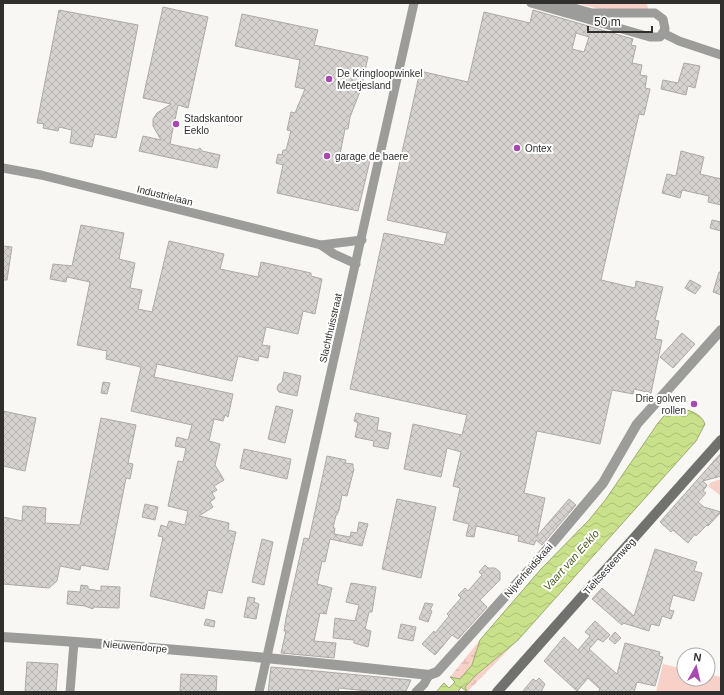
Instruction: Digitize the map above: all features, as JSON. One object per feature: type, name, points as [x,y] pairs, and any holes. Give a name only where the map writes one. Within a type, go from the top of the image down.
[{"type":"main road","name":"Tieltsesteenweg","points":[[497,692],[721,440]]},
{"type":"street","name":"Slachthuisstraat","points":[[259,692],[362,240],[414,3]]},
{"type":"street","points":[[531,3],[650,37],[660,37],[663,33],[665,24],[663,19],[655,13],[592,13],[556,3]]},
{"type":"street","points":[[663,33],[679,42],[721,55]]},
{"type":"street","name":"Industrielaan","points":[[3,168],[41,175],[322,245],[362,240]]},
{"type":"street","name":"Industrielaan","points":[[322,245],[334,254],[356,264]]},
{"type":"street","name":"Nijverheidskaai","points":[[429,675],[437,672],[538,560],[603,483],[637,424],[721,330]]},
{"type":"street","name":"Nieuwendorpe","points":[[3,637],[267,657]]},
{"type":"street","points":[[70,692],[74,642]]},
{"type":"street","points":[[267,657],[429,675],[424,684],[416,692]]},
{"type":"green space","points":[[576,3],[647,3],[648,9],[603,10]]},
{"type":"green space","points":[[721,479],[721,496],[708,486],[712,482]]},
{"type":"green space","points":[[480,640],[472,665],[460,679],[450,677]]},
{"type":"green space","points":[[518,640],[467,692],[465,687],[476,675]]},
{"type":"green space","points":[[663,664],[676,667],[676,687],[716,687],[716,676],[721,677],[721,692],[656,692]]},
{"type":"water","name":"Vaart van Eeklo","points":[[678,408],[694,413],[703,420],[705,424],[696,441],[518,640],[476,675],[465,687],[467,692],[461,687],[458,692],[436,692],[444,683],[449,688],[455,682],[450,677],[460,679],[472,665],[480,640],[541,569],[589,520],[606,499],[658,423],[669,410]]},
{"type":"building","points":[[163,7],[208,17],[188,108],[178,105],[175,120],[177,123],[173,128],[170,144],[197,150],[200,148],[202,151],[220,155],[217,168],[139,151],[143,136],[161,140],[153,126],[153,119],[157,113],[171,104],[143,98]]},
{"type":"building","points":[[59,10],[138,25],[116,138],[95,134],[92,147],[70,143],[72,130],[59,127],[58,131],[43,128],[44,124],[37,123]]},
{"type":"building","points":[[533,10],[633,39],[631,45],[636,46],[632,63],[642,65],[640,75],[647,76],[645,88],[650,89],[644,115],[639,114],[601,280],[635,288],[636,281],[663,287],[655,320],[659,321],[655,339],[662,340],[651,393],[634,389],[633,394],[612,390],[600,444],[537,431],[524,493],[545,498],[537,536],[569,499],[576,505],[542,545],[536,540],[534,545],[518,541],[519,536],[476,526],[474,537],[466,536],[469,524],[453,520],[460,488],[453,486],[461,452],[447,448],[441,477],[404,469],[413,424],[462,435],[467,415],[350,389],[384,233],[444,245],[447,233],[387,220],[420,71],[468,82],[484,12],[530,23]],"holes":[[[576,33],[589,37],[584,52],[572,49]]]},
{"type":"building","points":[[242,14],[318,30],[314,45],[368,57],[361,89],[350,117],[348,129],[345,129],[339,159],[357,163],[359,153],[371,156],[358,211],[277,193],[283,165],[276,163],[278,154],[282,155],[283,150],[286,150],[291,131],[287,130],[291,112],[295,113],[305,89],[295,87],[300,60],[235,46]]},
{"type":"building","points":[[684,63],[700,66],[695,88],[688,86],[686,95],[661,89],[663,80],[678,83]]},
{"type":"building","points":[[681,151],[704,157],[700,174],[721,179],[721,205],[708,202],[709,196],[682,190],[680,198],[662,193],[667,174],[676,176]]},
{"type":"building","points":[[712,220],[721,222],[721,231],[710,228]]},
{"type":"building","points":[[81,225],[124,233],[119,259],[135,263],[130,288],[142,290],[138,309],[152,312],[169,241],[224,254],[220,269],[258,277],[261,262],[311,273],[311,276],[322,279],[315,314],[303,311],[298,334],[266,327],[262,345],[270,346],[268,358],[259,356],[258,361],[238,356],[232,381],[157,364],[154,377],[233,394],[228,417],[225,415],[223,421],[214,419],[209,441],[220,444],[215,465],[224,480],[214,486],[217,490],[212,493],[215,498],[210,502],[213,507],[199,516],[229,523],[228,530],[236,532],[222,593],[208,590],[204,609],[150,596],[163,537],[158,536],[161,525],[167,527],[169,521],[185,525],[188,511],[168,506],[178,461],[183,462],[186,448],[175,446],[177,437],[188,440],[192,425],[131,411],[141,367],[106,359],[107,351],[77,345],[90,282],[67,277],[66,282],[50,279],[53,264],[72,266]]},
{"type":"building","points":[[3,246],[12,247],[7,280],[3,280]]},
{"type":"building","points":[[719,272],[721,272],[721,295],[713,292]]},
{"type":"building","points":[[690,280],[701,286],[695,294],[685,288]]},
{"type":"building","points":[[682,333],[695,344],[673,368],[660,357]]},
{"type":"building","points":[[284,372],[301,376],[297,396],[279,392],[277,389],[278,385],[282,382]]},
{"type":"building","points":[[103,382],[110,383],[107,394],[101,393]]},
{"type":"building","points":[[276,406],[293,410],[285,443],[268,439]]},
{"type":"building","points":[[3,411],[36,418],[25,471],[3,466]]},
{"type":"building","points":[[356,413],[379,418],[377,430],[391,433],[388,449],[373,446],[374,441],[355,437],[358,423],[354,421]]},
{"type":"building","points":[[101,418],[136,425],[128,463],[133,464],[130,479],[126,478],[108,570],[81,565],[80,570],[60,566],[57,581],[49,588],[3,584],[3,517],[22,521],[23,506],[46,508],[45,523],[80,525]]},
{"type":"building","points":[[244,449],[291,459],[287,479],[240,468]]},
{"type":"building","points":[[721,453],[721,476],[703,481],[707,485],[703,491],[706,493],[698,502],[704,507],[721,512],[708,526],[707,525],[696,536],[695,534],[688,543],[673,530],[671,532],[660,522]]},
{"type":"building","points":[[327,456],[346,460],[345,463],[353,464],[354,469],[347,496],[342,495],[333,528],[335,528],[334,534],[350,537],[351,532],[357,533],[359,522],[368,524],[362,546],[330,539],[325,562],[322,561],[317,584],[332,588],[326,614],[320,613],[314,641],[336,643],[334,658],[281,653],[286,631],[284,631],[286,618],[304,538],[309,539]]},
{"type":"building","points":[[397,499],[436,507],[421,578],[382,569]]},
{"type":"building","points":[[145,504],[158,507],[155,520],[142,517]]},
{"type":"building","points":[[262,539],[273,542],[264,585],[252,582]]},
{"type":"building","points":[[655,549],[697,562],[694,571],[702,573],[694,601],[673,595],[669,610],[674,611],[671,619],[662,616],[659,626],[651,624],[649,631],[623,623],[622,625],[592,599],[602,588],[634,616]]},
{"type":"building","points":[[485,565],[488,568],[495,568],[500,572],[500,580],[480,600],[487,607],[458,639],[452,635],[435,655],[422,644],[434,631],[435,633],[449,616],[447,614],[461,598],[458,595],[465,588],[468,591],[482,575],[479,572]]},
{"type":"building","points":[[351,583],[376,587],[372,612],[369,612],[365,629],[371,631],[368,647],[354,643],[354,640],[333,638],[335,618],[355,621],[359,605],[346,602]]},
{"type":"building","points":[[81,585],[88,586],[88,589],[101,591],[101,586],[120,587],[119,608],[93,607],[93,609],[85,606],[67,604],[68,591],[80,592]]},
{"type":"building","points":[[248,597],[255,598],[254,602],[259,604],[256,619],[244,617]]},
{"type":"building","points":[[425,603],[433,604],[430,610],[432,611],[428,622],[419,619]]},
{"type":"building","points":[[206,619],[215,621],[214,627],[204,625]]},
{"type":"building","points":[[595,621],[610,635],[603,642],[598,639],[589,649],[617,674],[625,643],[660,652],[659,656],[663,657],[655,686],[637,682],[634,692],[598,692],[600,689],[588,678],[577,691],[544,661],[564,637],[578,650],[590,636],[585,632]]},
{"type":"building","points":[[401,624],[416,627],[413,641],[398,638]]},
{"type":"building","points":[[615,632],[621,638],[615,644],[609,639]]},
{"type":"building","points":[[27,662],[58,664],[56,692],[25,692]]},
{"type":"building","points":[[271,667],[411,680],[406,691],[377,692],[339,688],[338,692],[268,692]]},
{"type":"building","points":[[181,674],[217,676],[216,692],[180,692]]},
{"type":"building","points":[[539,678],[545,684],[541,692],[522,692],[533,679],[536,681]]},
{"type":"place","name":"De Kringloopwinkel Meetjesland","points":[[329,79]]},
{"type":"place","name":"Stadskantoor Eeklo","points":[[176,124]]},
{"type":"place","name":"Ontex","points":[[517,148]]},
{"type":"place","name":"garage de baere","points":[[327,156]]},
{"type":"place","name":"Drie golven rollen","points":[[694,404]]}]
